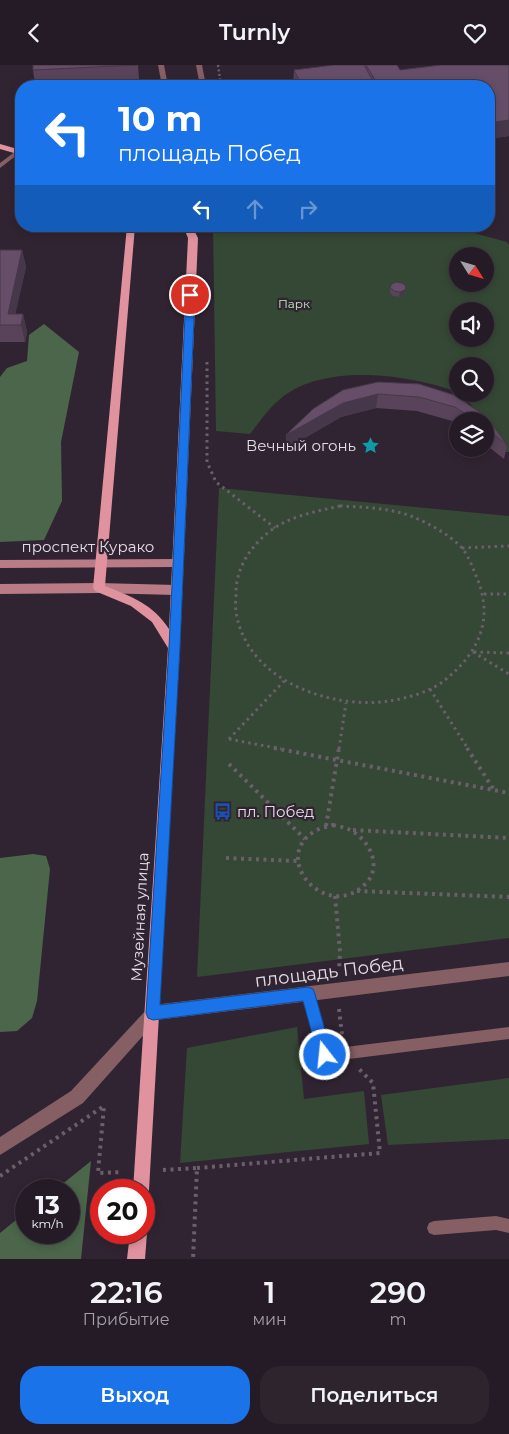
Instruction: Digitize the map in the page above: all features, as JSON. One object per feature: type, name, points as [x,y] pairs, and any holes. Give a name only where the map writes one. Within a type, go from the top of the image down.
[{"type":"main road","points":[[0,146],[15,152]]},
{"type":"main road","points":[[98,588],[102,563],[130,232]]},
{"type":"main road","name":"Музейная улица","points":[[142,1179],[174,647],[194,238],[190,232]]},
{"type":"main road","name":"проспект Курако","points":[[0,564],[177,563]]},
{"type":"main road","points":[[98,588],[135,603],[156,619],[174,647]]},
{"type":"main road","points":[[0,589],[98,588],[176,590]]},
{"type":"main road","points":[[136,1259],[137,1244]]},
{"type":"street","name":"площадь Побед","points":[[153,1013],[509,969]]},
{"type":"street","points":[[0,1147],[77,1097],[153,1013]]},
{"type":"lane","points":[[161,65],[164,80]]},
{"type":"lane","points":[[199,65],[202,80]]},
{"type":"lane","points":[[0,166],[15,156]]},
{"type":"lane","points":[[308,994],[325,1055],[509,1033]]},
{"type":"lane","points":[[434,1228],[496,1223],[509,1226]]},
{"type":"path","points":[[208,354],[207,462],[216,482],[275,528]]},
{"type":"path","points":[[340,506],[376,507],[411,516],[442,533],[462,548],[477,574],[484,594],[486,614],[482,634],[473,652],[458,671],[430,689],[411,697],[381,703],[346,703],[304,691],[284,681],[257,658],[240,631],[234,602],[238,573],[252,548],[275,528],[305,513],[340,506]]},
{"type":"path","points":[[462,548],[509,546]]},
{"type":"path","points":[[484,594],[509,594]]},
{"type":"path","points":[[473,652],[509,653]]},
{"type":"path","points":[[473,652],[509,674]]},
{"type":"path","points":[[284,681],[229,739],[509,793]]},
{"type":"path","points":[[430,689],[494,790]]},
{"type":"path","points":[[326,826],[346,703]]},
{"type":"path","points":[[229,764],[305,839]]},
{"type":"path","points":[[353,830],[370,847],[373,856],[370,876],[364,885],[346,895],[335,896],[327,895],[312,888],[302,876],[297,861],[298,853],[310,833],[326,826],[340,826],[353,830],[509,838]]},
{"type":"path","points":[[226,858],[297,861]]},
{"type":"path","points":[[356,891],[509,897]]},
{"type":"path","points":[[0,1176],[104,1107],[98,1173],[197,1168],[380,1153],[373,1083],[344,1053],[338,990],[340,952],[335,896]]},
{"type":"path","points":[[193,1259],[197,1168]]},
{"type":"green space","name":"Парк","points":[[213,232],[470,232],[507,242],[509,245],[509,452],[506,452],[494,436],[494,412],[476,412],[469,402],[494,402],[494,357],[449,357],[449,390],[414,380],[390,377],[340,376],[317,381],[296,389],[278,401],[250,434],[216,431]]},
{"type":"green space","points":[[44,324],[79,352],[61,442],[62,501],[44,540],[0,542],[0,377],[7,368],[27,361],[29,335]]},
{"type":"green space","points":[[219,488],[509,516],[509,938],[197,977]]},
{"type":"green space","points":[[33,854],[46,856],[50,869],[37,1001],[32,1018],[17,1031],[0,1032],[0,858]]},
{"type":"green space","points":[[297,1027],[304,1099],[364,1091],[369,1144],[180,1163],[187,1048]]},
{"type":"green space","points":[[509,1078],[509,1139],[388,1145],[381,1095]]},
{"type":"green space","points":[[91,1161],[81,1259],[0,1259],[0,1233],[15,1221],[15,1244],[80,1244],[80,1179],[69,1179]]},
{"type":"building","points":[[33,65],[137,65],[33,70]]},
{"type":"building","points":[[334,65],[364,65],[372,80],[299,80],[294,70]]},
{"type":"building","points":[[366,65],[397,65],[400,70],[441,65],[509,65],[509,120],[495,122],[495,80],[375,80]]},
{"type":"building","points":[[0,250],[22,250],[8,314],[23,314],[21,325],[0,325]]},
{"type":"building","points":[[396,282],[406,286],[405,290],[400,292],[394,291],[390,287]]},
{"type":"building","points":[[378,382],[419,384],[449,393],[449,402],[464,402],[480,412],[462,412],[455,407],[419,397],[378,394],[343,403],[286,435],[313,409],[343,390]]},
{"type":"building","points":[[494,427],[507,445],[494,434]]},
{"type":"place","name":"Вечный огонь","points":[[370,446]]},
{"type":"place","name":"пл. Побед","points":[[223,812]]},
{"type":"route","points":[[190,295],[174,647],[153,1013],[308,994],[325,1055]]}]
